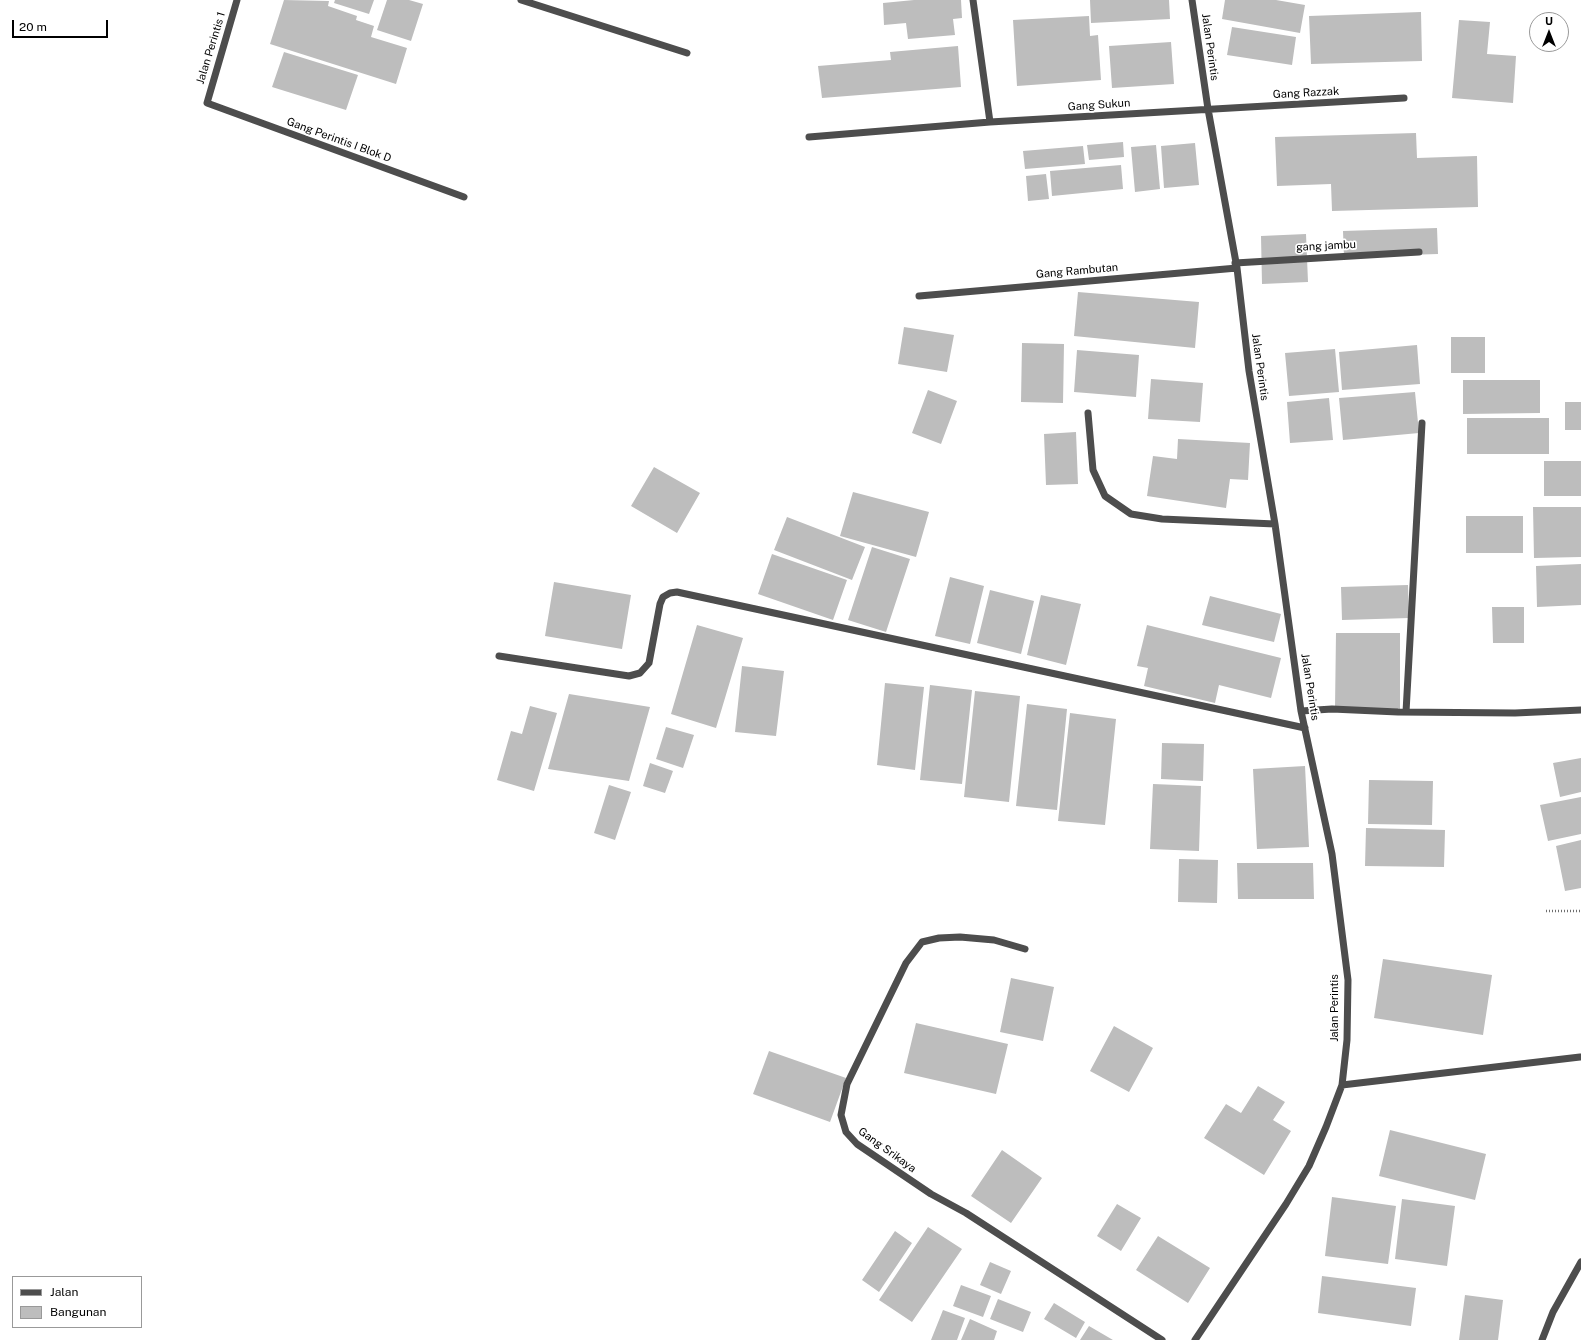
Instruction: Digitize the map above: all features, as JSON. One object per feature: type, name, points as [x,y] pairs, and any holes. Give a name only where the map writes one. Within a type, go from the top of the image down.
[{"type":"street","name":"Jalan Perintis 1","points":[[207,103],[237,0]]},
{"type":"street","points":[[521,0],[687,53]]},
{"type":"street","points":[[973,0],[990,122]]},
{"type":"street","name":"Jalan Perintis","points":[[1192,0],[1208,109],[1236,265],[1249,371],[1275,524],[1301,711],[1332,854],[1348,980],[1346,1040],[1342,1085],[1309,1166],[1286,1204],[1195,1340]]},
{"type":"street","name":"Gang Razzak","points":[[1208,109],[1404,98]]},
{"type":"street","name":"Gang Perintis I Blok D","points":[[207,103],[464,197]]},
{"type":"street","name":"Gang Sukun","points":[[809,137],[990,122],[1208,109]]},
{"type":"street","name":"gang jambu","points":[[1236,265],[1419,252]]},
{"type":"street","name":"Gang Rambutan","points":[[919,296],[1236,265]]},
{"type":"street","points":[[1088,413],[1093,470],[1105,496],[1131,514],[1162,519],[1275,524]]},
{"type":"street","points":[[1406,712],[1422,423]]},
{"type":"street","points":[[499,656],[629,676],[640,673],[649,663],[660,604],[663,597],[670,593],[677,592],[1305,728]]},
{"type":"street","points":[[1301,711],[1332,709],[1515,714],[1581,710]]},
{"type":"street","name":"Gang Srikaya","points":[[1025,949],[994,940],[960,937],[939,938],[922,942],[906,963],[847,1084],[841,1116],[846,1132],[857,1144],[931,1194],[966,1213],[1162,1340]]},
{"type":"street","points":[[1342,1085],[1580,1057]]},
{"type":"street","points":[[1542,1340],[1553,1312],[1581,1262]]},
{"type":"path","points":[[1546,911],[1581,911]]},
{"type":"building","points":[[284,0],[329,1],[328,6],[357,16],[356,20],[374,26],[371,37],[407,48],[396,84],[270,44]]},
{"type":"building","points":[[335,0],[374,0],[369,14],[334,3]]},
{"type":"building","points":[[387,0],[409,0],[423,4],[411,41],[377,30]]},
{"type":"building","points":[[914,0],[961,0],[962,18],[953,19],[955,35],[908,39],[906,23],[884,25],[883,3]]},
{"type":"building","points":[[1090,0],[1169,0],[1170,19],[1091,23]]},
{"type":"building","points":[[1225,0],[1276,0],[1305,5],[1300,33],[1222,19]]},
{"type":"building","points":[[1421,12],[1422,61],[1311,64],[1309,16]]},
{"type":"building","points":[[1089,16],[1090,36],[1098,35],[1101,80],[1017,86],[1013,20]]},
{"type":"building","points":[[1459,20],[1490,22],[1487,54],[1516,56],[1513,103],[1452,98]]},
{"type":"building","points":[[1232,27],[1296,37],[1292,65],[1227,55]]},
{"type":"building","points":[[1171,42],[1174,84],[1112,88],[1109,46]]},
{"type":"building","points":[[958,46],[961,87],[822,98],[818,66],[891,60],[890,52]]},
{"type":"building","points":[[284,52],[358,75],[346,110],[272,87]]},
{"type":"building","points":[[1416,133],[1417,158],[1477,156],[1478,207],[1332,211],[1331,184],[1277,186],[1275,137]]},
{"type":"building","points":[[1123,142],[1124,157],[1089,160],[1087,145]]},
{"type":"building","points":[[1195,143],[1199,185],[1164,188],[1161,146]]},
{"type":"building","points":[[1156,145],[1160,189],[1135,192],[1131,147]]},
{"type":"building","points":[[1083,146],[1085,164],[1025,169],[1023,151]]},
{"type":"building","points":[[1121,165],[1123,189],[1052,196],[1050,171]]},
{"type":"building","points":[[1046,174],[1049,199],[1028,201],[1026,176]]},
{"type":"building","points":[[1437,228],[1438,254],[1344,257],[1343,231]]},
{"type":"building","points":[[1306,234],[1308,282],[1262,284],[1261,236]]},
{"type":"building","points":[[1078,292],[1199,302],[1195,348],[1074,336]]},
{"type":"building","points":[[904,327],[954,335],[947,372],[898,364]]},
{"type":"building","points":[[1451,337],[1485,337],[1485,373],[1451,373]]},
{"type":"building","points":[[1022,343],[1064,344],[1063,403],[1021,402]]},
{"type":"building","points":[[1417,345],[1420,384],[1342,390],[1339,352]]},
{"type":"building","points":[[1335,349],[1339,392],[1289,396],[1285,353]]},
{"type":"building","points":[[1077,350],[1139,355],[1136,397],[1074,392]]},
{"type":"building","points":[[1151,379],[1203,383],[1200,422],[1148,419]]},
{"type":"building","points":[[1463,380],[1540,380],[1540,413],[1463,414]]},
{"type":"building","points":[[928,390],[957,401],[941,444],[912,433]]},
{"type":"building","points":[[1415,392],[1419,433],[1343,440],[1339,398]]},
{"type":"building","points":[[1329,398],[1333,440],[1290,443],[1287,402]]},
{"type":"building","points":[[1565,402],[1581,402],[1581,430],[1565,430]]},
{"type":"building","points":[[1467,418],[1549,418],[1549,454],[1467,454]]},
{"type":"building","points":[[1076,432],[1078,484],[1046,485],[1044,434]]},
{"type":"building","points":[[1178,439],[1250,443],[1248,480],[1230,479],[1226,508],[1147,496],[1153,456],[1177,459]]},
{"type":"building","points":[[1544,461],[1581,461],[1581,496],[1544,496]]},
{"type":"building","points":[[654,467],[700,493],[677,533],[631,506]]},
{"type":"building","points":[[853,492],[929,512],[916,557],[840,536]]},
{"type":"building","points":[[1533,507],[1581,507],[1581,557],[1534,558]]},
{"type":"building","points":[[1466,516],[1523,516],[1523,553],[1466,553]]},
{"type":"building","points":[[787,517],[865,547],[852,580],[774,550]]},
{"type":"building","points":[[872,547],[910,559],[886,632],[848,620]]},
{"type":"building","points":[[772,554],[847,580],[833,620],[758,594]]},
{"type":"building","points":[[1581,564],[1581,605],[1537,607],[1536,566]]},
{"type":"building","points":[[950,577],[984,586],[970,644],[935,636]]},
{"type":"building","points":[[554,582],[631,595],[622,649],[545,636]]},
{"type":"building","points":[[1408,585],[1409,618],[1342,620],[1341,587]]},
{"type":"building","points":[[990,590],[1034,601],[1021,654],[977,643]]},
{"type":"building","points":[[1041,595],[1081,604],[1066,665],[1027,655]]},
{"type":"building","points":[[1210,596],[1281,614],[1274,642],[1202,625]]},
{"type":"building","points":[[1492,607],[1524,607],[1524,643],[1493,643]]},
{"type":"building","points":[[697,625],[743,638],[716,728],[671,714]]},
{"type":"building","points":[[1147,625],[1281,658],[1271,698],[1219,685],[1215,703],[1144,686],[1148,668],[1137,666]]},
{"type":"building","points":[[1336,633],[1400,633],[1400,709],[1335,708]]},
{"type":"building","points":[[742,666],[784,671],[776,736],[735,732]]},
{"type":"building","points":[[885,683],[924,687],[915,770],[877,765]]},
{"type":"building","points":[[930,685],[972,690],[962,784],[920,780]]},
{"type":"building","points":[[975,691],[1020,696],[1009,802],[964,797]]},
{"type":"building","points":[[569,694],[650,707],[629,781],[548,769]]},
{"type":"building","points":[[1027,704],[1067,709],[1057,810],[1016,806]]},
{"type":"building","points":[[530,706],[557,713],[534,791],[497,780],[511,731],[522,734]]},
{"type":"building","points":[[1070,713],[1116,719],[1105,825],[1058,821]]},
{"type":"building","points":[[666,727],[694,735],[683,768],[656,759]]},
{"type":"building","points":[[1162,743],[1204,744],[1203,781],[1161,779]]},
{"type":"building","points":[[1581,758],[1581,792],[1560,797],[1553,763]]},
{"type":"building","points":[[650,763],[673,771],[665,793],[643,786]]},
{"type":"building","points":[[1305,766],[1309,847],[1257,849],[1253,769]]},
{"type":"building","points":[[1369,780],[1433,781],[1432,825],[1368,824]]},
{"type":"building","points":[[1153,784],[1201,786],[1199,851],[1150,849]]},
{"type":"building","points":[[609,785],[631,792],[615,840],[594,833]]},
{"type":"building","points":[[1581,797],[1581,834],[1548,841],[1540,805]]},
{"type":"building","points":[[1366,828],[1445,830],[1444,867],[1365,866]]},
{"type":"building","points":[[1581,840],[1581,888],[1565,891],[1556,846]]},
{"type":"building","points":[[1179,859],[1218,860],[1217,903],[1178,902]]},
{"type":"building","points":[[1237,863],[1313,863],[1314,899],[1238,899]]},
{"type":"building","points":[[1383,959],[1492,975],[1483,1035],[1374,1018]]},
{"type":"building","points":[[1011,978],[1054,987],[1043,1041],[1000,1032]]},
{"type":"building","points":[[916,1023],[1008,1044],[996,1094],[904,1073]]},
{"type":"building","points":[[1114,1026],[1153,1048],[1129,1092],[1090,1071]]},
{"type":"building","points":[[769,1051],[846,1078],[830,1122],[753,1094]]},
{"type":"building","points":[[1258,1086],[1285,1102],[1273,1120],[1291,1131],[1264,1175],[1204,1138],[1226,1104],[1241,1113]]},
{"type":"building","points":[[1390,1130],[1486,1154],[1475,1200],[1379,1176]]},
{"type":"building","points":[[1002,1150],[1042,1178],[1011,1223],[971,1196]]},
{"type":"building","points":[[1332,1197],[1396,1206],[1388,1264],[1325,1256]]},
{"type":"building","points":[[1402,1199],[1455,1206],[1447,1266],[1395,1259]]},
{"type":"building","points":[[1117,1204],[1141,1218],[1121,1251],[1097,1236]]},
{"type":"building","points":[[928,1227],[962,1249],[912,1322],[879,1300]]},
{"type":"building","points":[[895,1231],[912,1243],[879,1292],[862,1280]]},
{"type":"building","points":[[1158,1236],[1210,1268],[1188,1303],[1136,1270]]},
{"type":"building","points":[[990,1262],[1011,1271],[1001,1294],[980,1285]]},
{"type":"building","points":[[1322,1276],[1416,1288],[1411,1326],[1318,1313]]},
{"type":"building","points":[[961,1285],[991,1296],[983,1317],[953,1306]]},
{"type":"building","points":[[1465,1295],[1503,1300],[1498,1340],[1459,1340]]},
{"type":"building","points":[[998,1299],[1031,1312],[1023,1332],[990,1319]]},
{"type":"building","points":[[1054,1303],[1085,1322],[1076,1338],[1044,1319]]},
{"type":"building","points":[[943,1310],[965,1318],[957,1340],[931,1340]]},
{"type":"building","points":[[970,1319],[997,1331],[994,1340],[961,1340]]},
{"type":"building","points":[[1089,1326],[1113,1340],[1080,1340]]}]
